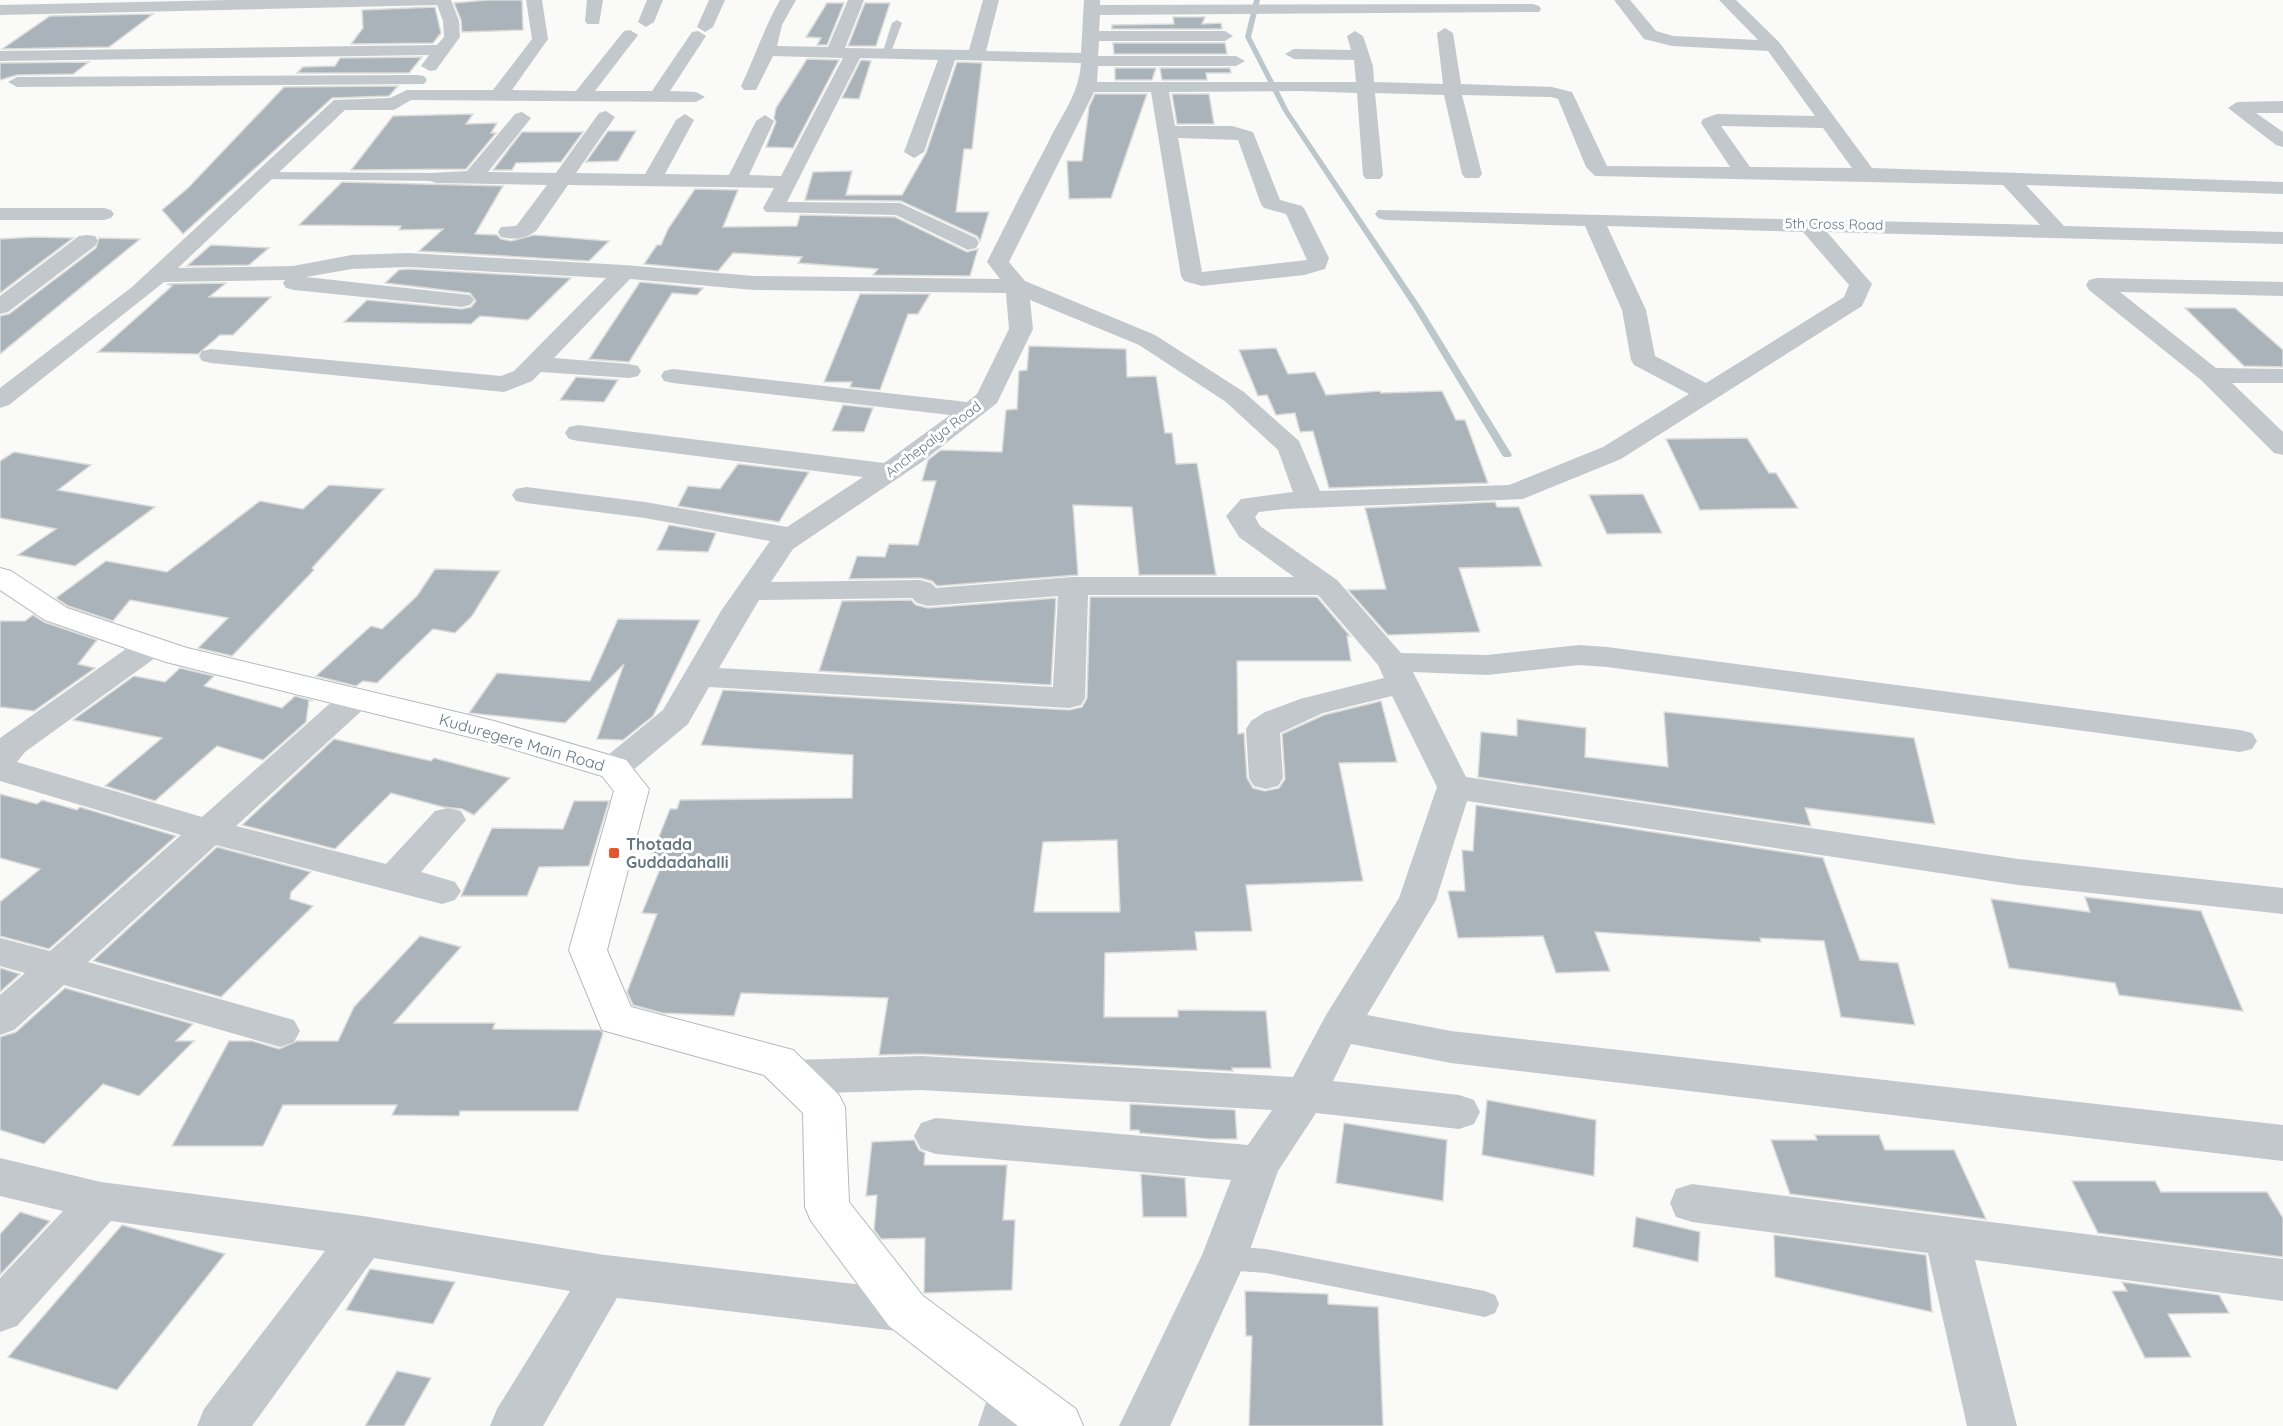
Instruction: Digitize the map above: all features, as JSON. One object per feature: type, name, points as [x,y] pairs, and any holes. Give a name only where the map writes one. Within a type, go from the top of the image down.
[{"type":"street","points":[[0,10],[32,5],[442,0],[451,21],[452,37],[444,50],[412,87],[394,104],[340,105],[159,275],[0,400]]},
{"type":"street","points":[[499,95],[540,39],[534,0]]},
{"type":"street","points":[[594,21],[595,0]]},
{"type":"street","points":[[646,22],[655,0]]},
{"type":"street","points":[[657,97],[701,31],[717,0]]},
{"type":"street","points":[[750,86],[767,51],[774,25],[788,0]]},
{"type":"street","points":[[834,53],[856,0]]},
{"type":"street","points":[[976,56],[991,0]]},
{"type":"street","points":[[1622,0],[1650,35],[1672,40],[1773,46]]},
{"type":"street","points":[[1727,0],[1773,46],[1866,174]]},
{"type":"street","points":[[1017,286],[998,262],[1087,87],[1092,5],[1533,9]]},
{"type":"street","points":[[1445,33],[1454,90],[1472,174]]},
{"type":"street","points":[[581,96],[630,35]]},
{"type":"street","points":[[767,51],[976,56],[1090,52],[1225,36]]},
{"type":"street","points":[[1356,36],[1365,87],[1373,175]]},
{"type":"street","points":[[0,56],[444,50]]},
{"type":"street","points":[[1090,52],[1236,61]]},
{"type":"street","points":[[854,54],[773,208],[900,209],[968,243]]},
{"type":"street","points":[[1294,54],[1361,55]]},
{"type":"street","points":[[914,152],[948,56]]},
{"type":"street","points":[[17,82],[412,87],[499,95],[696,97]]},
{"type":"street","points":[[1159,86],[1192,276],[1202,279],[1305,268],[1317,264],[1318,258],[1294,210],[1271,204],[1246,136],[1232,132],[1167,132]]},
{"type":"street","points":[[1087,87],[1301,86],[1552,92],[1566,96],[1596,167],[1602,172],[2007,177],[2283,188]]},
{"type":"street","points":[[2283,107],[2237,108],[2283,141]]},
{"type":"street","points":[[509,232],[521,232],[526,228],[606,117]]},
{"type":"street","points":[[473,177],[522,118]]},
{"type":"street","points":[[651,181],[685,120]]},
{"type":"street","points":[[1745,174],[1710,123],[1717,120],[1828,122]]},
{"type":"street","points":[[736,182],[765,121]]},
{"type":"street","points":[[436,177],[788,183]]},
{"type":"street","points":[[2007,177],[2056,230]]},
{"type":"street","points":[[0,214],[104,214]]},
{"type":"street","name":"5th Cross Road","points":[[1385,214],[2056,230],[2283,238]]},
{"type":"street","points":[[1593,219],[1634,310],[1643,360],[1708,394]]},
{"type":"street","points":[[1144,1426],[1224,1258],[1259,1164],[1305,1095],[1340,1026],[1417,900],[1454,787],[1397,672],[1326,586],[1249,531],[1240,516],[1251,505],[1309,499],[1513,494],[1612,453],[1854,301],[1861,284],[1808,224]]},
{"type":"street","points":[[0,307],[87,241]]},
{"type":"street","points":[[159,275],[293,273],[352,262],[408,260],[754,282],[1017,286],[1147,340],[1234,398],[1290,447],[1309,499]]},
{"type":"street","points":[[211,356],[491,385],[516,381],[536,364],[624,272]]},
{"type":"street","points":[[293,273],[290,282],[302,285],[462,300]]},
{"type":"street","points":[[2283,290],[2097,285],[2210,375],[2283,447]]},
{"type":"street","name":"Anchepalya Road","points":[[614,768],[676,717],[750,591],[783,543],[890,472],[988,398],[1021,329],[1017,286]]},
{"type":"street","points":[[536,364],[629,371]]},
{"type":"street","points":[[2210,375],[2283,376]]},
{"type":"street","points":[[673,376],[972,410]]},
{"type":"street","points":[[578,433],[890,472]]},
{"type":"street","points":[[526,495],[645,510],[792,537]]},
{"type":"street","name":"Kuduregere Main Road","points":[[0,577],[56,614],[177,655],[494,732],[614,768],[633,789],[588,950],[616,1019],[778,1062],[824,1107],[827,1207],[906,1311],[1007,1409],[1058,1426]]},
{"type":"street","points":[[750,591],[920,589],[927,597],[957,597],[1073,586],[1326,586]]},
{"type":"street","points":[[698,677],[1070,698],[1073,586]]},
{"type":"street","points":[[0,761],[13,744],[151,646]]},
{"type":"street","points":[[1266,777],[1263,729],[1272,722],[1397,672],[1579,655],[2240,741]]},
{"type":"street","points":[[0,1019],[356,698]]},
{"type":"street","points":[[0,769],[209,831],[442,891]]},
{"type":"street","points":[[1454,787],[2018,872],[2283,901]]},
{"type":"street","points":[[394,878],[448,820]]},
{"type":"street","points":[[0,952],[280,1031]]},
{"type":"street","points":[[1340,1026],[1451,1047],[2283,1143]]},
{"type":"street","points":[[793,1077],[921,1073],[1305,1095],[1459,1112]]},
{"type":"street","points":[[936,1136],[1259,1164]]},
{"type":"street","points":[[0,1177],[101,1201],[363,1236],[605,1276],[906,1311]]},
{"type":"street","points":[[0,1311],[101,1201]]},
{"type":"street","points":[[1692,1203],[2283,1280]]},
{"type":"street","points":[[222,1426],[363,1236]]},
{"type":"street","points":[[1947,1238],[1992,1426]]},
{"type":"street","points":[[515,1426],[605,1276]]},
{"type":"lane","points":[[885,55],[897,23]]},
{"type":"lane","points":[[264,176],[436,177]]},
{"type":"lane","points":[[1224,1258],[1266,1261],[1485,1304]]},
{"type":"building","points":[[522,0],[523,30],[462,32],[461,20],[454,3]]},
{"type":"building","points":[[827,3],[844,3],[827,45],[817,45],[821,38],[806,37]]},
{"type":"building","points":[[865,3],[890,3],[876,46],[848,46]]},
{"type":"building","points":[[435,7],[441,33],[433,43],[351,44],[363,28],[362,10]]},
{"type":"building","points":[[153,14],[109,47],[2,49],[50,16]]},
{"type":"building","points":[[1173,17],[1205,17],[1202,24],[1221,23],[1222,29],[1112,29],[1112,25],[1174,24]]},
{"type":"building","points":[[1113,43],[1225,43],[1227,54],[1114,54]]},
{"type":"building","points":[[422,57],[409,73],[297,73],[303,67],[335,66],[340,58]]},
{"type":"building","points":[[807,59],[839,60],[793,148],[766,147],[776,122],[774,118],[776,108]]},
{"type":"building","points":[[861,60],[871,61],[859,99],[842,98]]},
{"type":"building","points":[[89,62],[73,74],[17,75],[0,80],[0,63]]},
{"type":"building","points":[[957,62],[982,63],[972,149],[964,149],[956,212],[989,212],[980,241],[977,236],[901,201],[805,200],[813,172],[852,171],[846,195],[902,195],[926,153]]},
{"type":"building","points":[[1115,68],[1156,68],[1152,80],[1115,80]]},
{"type":"building","points":[[1160,68],[1230,68],[1231,73],[1206,73],[1207,80],[1162,80]]},
{"type":"building","points":[[398,86],[389,96],[332,98],[183,234],[162,210],[188,188],[284,87]]},
{"type":"building","points":[[1095,94],[1147,94],[1111,198],[1069,199],[1067,161],[1082,161],[1089,107]]},
{"type":"building","points":[[1172,94],[1209,94],[1214,124],[1177,124]]},
{"type":"building","points":[[473,114],[466,124],[497,123],[491,133],[496,133],[466,169],[351,170],[393,116]]},
{"type":"building","points":[[608,131],[636,131],[618,161],[586,162]]},
{"type":"building","points":[[522,132],[583,132],[561,162],[516,163],[512,170],[493,170]]},
{"type":"building","points":[[342,182],[503,186],[475,234],[497,235],[501,239],[511,241],[534,235],[609,241],[589,261],[419,251],[443,229],[399,230],[401,226],[299,225]]},
{"type":"building","points":[[695,189],[738,190],[723,227],[797,226],[800,215],[895,217],[967,252],[978,249],[970,276],[873,275],[878,269],[798,263],[802,257],[733,253],[718,271],[644,264],[657,245],[661,245],[668,229]]},
{"type":"building","points":[[73,238],[0,293],[0,239]]},
{"type":"building","points":[[99,238],[140,239],[0,354],[0,316],[9,314],[96,248]]},
{"type":"building","points":[[211,245],[269,248],[249,265],[187,266]]},
{"type":"building","points":[[399,270],[571,278],[528,320],[480,316],[471,324],[344,322],[367,300],[462,309],[471,307],[476,301],[470,293],[385,283]]},
{"type":"building","points":[[640,282],[703,288],[697,295],[672,293],[629,362],[589,359]]},
{"type":"building","points":[[226,283],[209,297],[271,297],[233,335],[220,335],[198,354],[98,352],[172,286],[167,284]]},
{"type":"building","points":[[860,294],[930,294],[918,314],[908,314],[880,390],[850,387],[852,382],[824,382]]},
{"type":"building","points":[[2185,308],[2235,308],[2283,350],[2283,367],[2244,366]]},
{"type":"building","points":[[1029,346],[1126,349],[1127,377],[1156,376],[1165,433],[1172,433],[1176,464],[1197,463],[1216,575],[1139,575],[1132,507],[1073,505],[1078,575],[937,586],[932,581],[920,578],[849,579],[857,556],[885,557],[889,544],[918,545],[936,481],[922,481],[928,460],[941,450],[1002,452],[1006,410],[1017,409],[1019,371],[1027,370]]},
{"type":"building","points":[[1276,348],[1288,374],[1315,372],[1326,395],[1380,391],[1381,393],[1442,391],[1456,420],[1465,420],[1488,483],[1329,488],[1313,431],[1300,432],[1295,413],[1276,415],[1267,395],[1258,396],[1239,350]]},
{"type":"building","points":[[576,377],[618,380],[604,402],[560,400]]},
{"type":"building","points":[[843,405],[873,408],[864,432],[832,431]]},
{"type":"building","points":[[1747,438],[1769,473],[1776,473],[1798,508],[1700,510],[1666,439]]},
{"type":"building","points":[[14,452],[91,465],[58,490],[155,507],[75,566],[18,555],[56,529],[0,518],[0,461]]},
{"type":"building","points":[[738,464],[809,472],[779,522],[678,506],[688,486],[720,489]]},
{"type":"building","points":[[329,485],[384,489],[312,568],[314,570],[232,656],[198,648],[228,618],[130,600],[113,621],[68,606],[56,598],[106,561],[167,572],[260,501],[303,509]]},
{"type":"building","points":[[1643,494],[1662,533],[1607,534],[1589,495]]},
{"type":"building","points":[[1495,502],[1497,507],[1519,507],[1542,566],[1459,568],[1480,632],[1388,635],[1348,590],[1386,589],[1365,508]]},
{"type":"building","points":[[669,525],[716,533],[708,552],[657,550]]},
{"type":"building","points":[[435,569],[500,571],[472,616],[455,633],[433,629],[377,683],[363,681],[356,686],[316,676],[371,626],[382,629],[417,596]]},
{"type":"building","points":[[1090,597],[1317,597],[1350,636],[1347,636],[1351,661],[1237,661],[1238,734],[1244,733],[1247,778],[1253,788],[1265,791],[1279,788],[1285,779],[1282,734],[1324,715],[1381,701],[1397,762],[1339,763],[1363,881],[1246,885],[1252,931],[1195,932],[1197,950],[1105,953],[1104,1017],[1178,1017],[1178,1010],[1266,1011],[1271,1068],[1232,1068],[1233,1071],[921,1054],[879,1055],[888,998],[741,993],[734,1016],[662,1013],[633,1005],[627,992],[657,914],[642,913],[660,869],[646,869],[670,809],[677,809],[680,800],[852,798],[853,755],[701,745],[723,690],[1069,710],[1082,707],[1087,698]],"holes":[[[1117,840],[1120,912],[1034,912],[1043,842]]]},
{"type":"building","points":[[1056,598],[1051,685],[819,671],[842,601],[911,600],[916,605],[928,608]]},
{"type":"building","points":[[33,615],[44,622],[97,640],[78,664],[95,668],[34,711],[0,707],[0,621],[25,621]]},
{"type":"building","points":[[618,619],[700,620],[653,716],[623,740],[597,739],[624,664],[565,723],[469,713],[497,673],[590,681]]},
{"type":"building","points":[[180,668],[214,676],[204,686],[282,708],[295,696],[313,701],[309,700],[306,722],[263,760],[217,746],[155,801],[105,786],[162,738],[73,720],[134,676],[165,682]]},
{"type":"building","points":[[1664,712],[1914,738],[1935,824],[1805,808],[1811,826],[1478,777],[1481,732],[1517,736],[1517,719],[1586,728],[1585,757],[1668,767]]},
{"type":"building","points":[[334,739],[431,761],[434,758],[510,778],[474,815],[462,809],[443,807],[391,793],[335,849],[242,825]]},
{"type":"building","points":[[0,794],[37,804],[42,800],[77,810],[80,807],[176,836],[49,949],[0,936],[0,902],[40,869],[0,858]]},
{"type":"building","points":[[574,801],[609,801],[589,866],[539,867],[527,896],[461,896],[492,828],[563,829]]},
{"type":"building","points":[[1476,805],[1823,858],[1860,960],[1898,963],[1915,1025],[1841,1017],[1824,941],[1760,938],[1761,942],[1595,932],[1610,971],[1556,973],[1543,936],[1458,938],[1448,891],[1465,891],[1462,850],[1473,851]]},
{"type":"building","points":[[217,847],[311,872],[291,892],[290,899],[313,906],[221,997],[93,961]]},
{"type":"building","points":[[2085,897],[2201,911],[2243,1011],[2119,995],[2115,983],[2009,968],[1991,899],[2090,912]]},
{"type":"building","points":[[420,936],[461,947],[394,1023],[495,1023],[493,1029],[600,1030],[603,1033],[578,1111],[460,1111],[459,1116],[392,1115],[397,1105],[283,1105],[263,1146],[172,1146],[229,1041],[252,1041],[279,1049],[297,1041],[338,1041],[354,1007]]},
{"type":"building","points":[[0,968],[20,974],[0,992]]},
{"type":"building","points":[[65,988],[193,1024],[176,1041],[194,1041],[139,1096],[103,1084],[44,1144],[0,1130],[0,1037],[16,1032]]},
{"type":"building","points":[[1487,1100],[1596,1120],[1594,1176],[1482,1155]]},
{"type":"building","points":[[1130,1104],[1235,1110],[1237,1139],[1210,1139],[1140,1133],[1139,1130],[1130,1130]]},
{"type":"building","points":[[1344,1123],[1447,1140],[1443,1201],[1336,1183]]},
{"type":"building","points":[[1815,1135],[1879,1135],[1885,1150],[1954,1150],[1986,1219],[1790,1194],[1771,1140],[1817,1140]]},
{"type":"building","points":[[914,1140],[919,1150],[925,1153],[924,1165],[1007,1165],[1003,1220],[1015,1220],[1012,1290],[924,1293],[925,1238],[881,1239],[874,1230],[877,1195],[866,1196],[872,1142]]},
{"type":"building","points":[[1141,1174],[1185,1178],[1187,1217],[1143,1217]]},
{"type":"building","points":[[2072,1181],[2155,1181],[2161,1192],[2267,1192],[2283,1218],[2283,1257],[2098,1233]]},
{"type":"building","points":[[20,1212],[50,1221],[0,1275],[0,1234]]},
{"type":"building","points":[[1636,1217],[1700,1232],[1698,1262],[1633,1247]]},
{"type":"building","points":[[122,1225],[225,1254],[117,1390],[8,1357]]},
{"type":"building","points":[[1774,1235],[1926,1255],[1932,1312],[1775,1277]]},
{"type":"building","points":[[370,1269],[455,1282],[433,1324],[346,1310]]},
{"type":"building","points":[[2122,1282],[2219,1295],[2229,1313],[2168,1314],[2191,1357],[2145,1358],[2112,1291],[2127,1291]]},
{"type":"building","points":[[1245,1291],[1328,1294],[1328,1304],[1378,1307],[1383,1426],[1249,1426],[1252,1336],[1246,1336]]},
{"type":"building","points":[[397,1371],[431,1378],[404,1426],[365,1426]]},
{"type":"waterway","points":[[1257,0],[1248,37],[1286,111],[1417,307],[1507,455]]},
{"type":"place","name":"Thotada Guddadahalli","points":[[614,853]]}]
